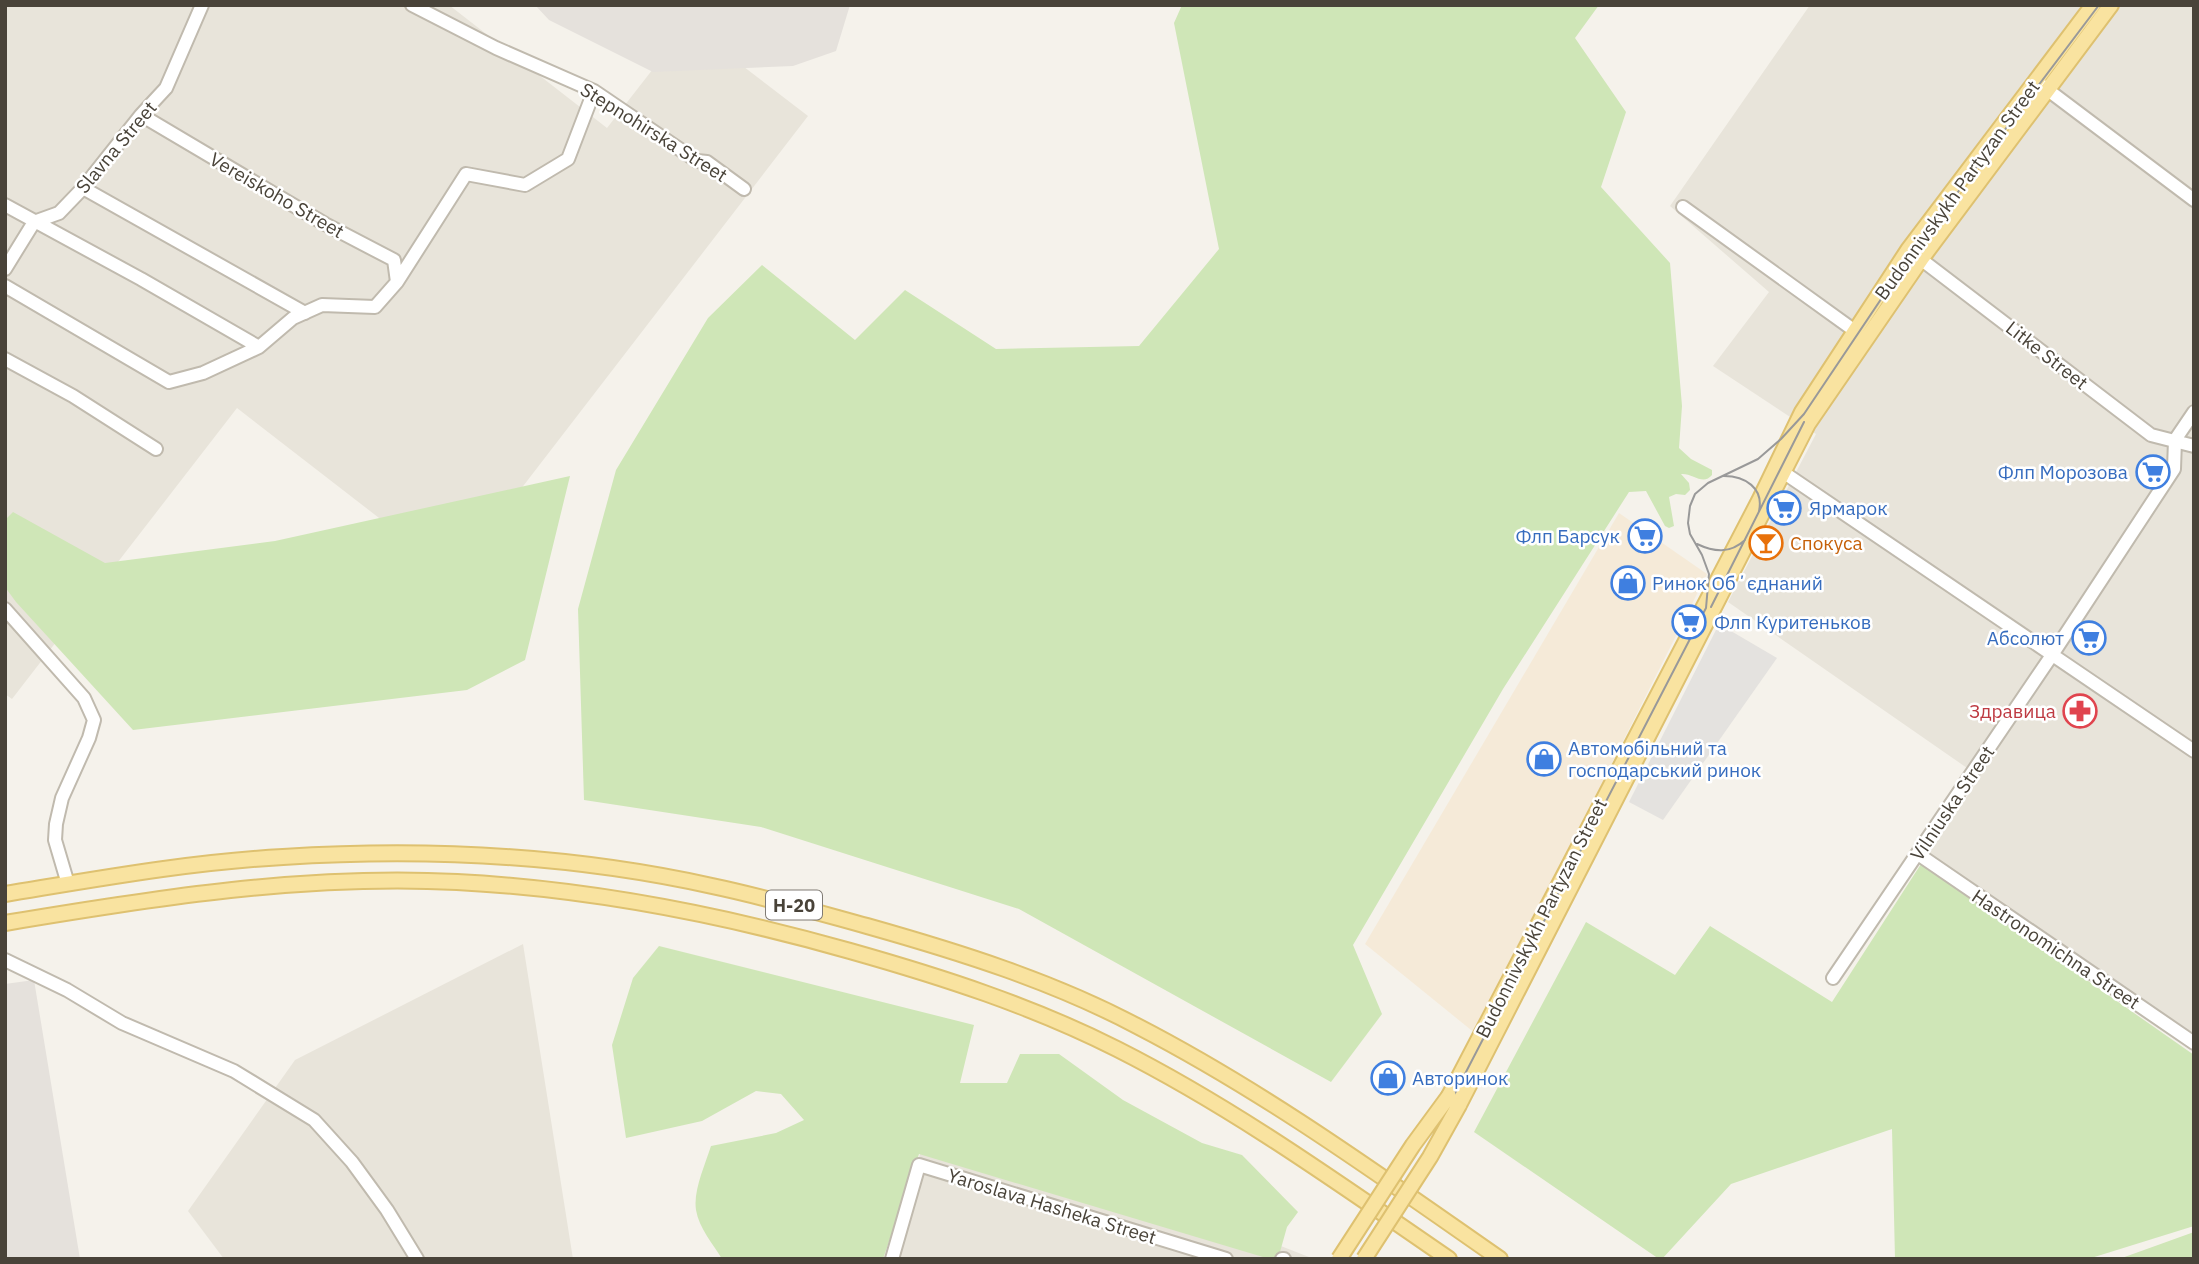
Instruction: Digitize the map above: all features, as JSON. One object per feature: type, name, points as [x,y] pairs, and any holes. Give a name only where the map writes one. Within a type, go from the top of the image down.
[{"type":"main road","name":"Budonnivskykh Partyzan Street","points":[[1363,1259],[1430,1157],[1454,1101],[1780,470],[1808,424],[2043,86],[2093,5]]},
{"type":"main road","name":"Budonnivskykh Partyzan Street","points":[[1780,470],[1802,412],[1908,250],[2111,5]]},
{"type":"main road","name":"Н-20","points":[[5,894],[177,867],[280,857],[366,853],[458,855],[564,862],[710,885],[790,904],[932,945],[1006,970],[1133,1023],[1212,1066],[1292,1115],[1500,1259]]},
{"type":"main road","name":"Н-20","points":[[5,923],[202,894],[284,886],[369,882],[454,882],[569,891],[703,913],[784,932],[924,972],[1052,1019],[1117,1049],[1199,1093],[1276,1140],[1449,1259]]},
{"type":"main road","name":"Budonnivskykh Partyzan Street","points":[[1339,1259],[1413,1145],[1454,1101]]},
{"type":"street","name":"Slavna Street","points":[[34,222],[59,213],[166,88],[202,5]]},
{"type":"street","name":"Stepnohirska Street","points":[[412,5],[496,48],[594,92],[697,161],[707,162],[744,189]]},
{"type":"street","points":[[2043,86],[2194,200]]},
{"type":"street","points":[[5,286],[169,382],[204,373],[259,347],[293,318],[321,305],[375,307],[397,282],[466,174],[524,185],[568,159],[594,92]]},
{"type":"street","name":"Vereiskoho Street","points":[[141,115],[325,224],[394,260],[397,282]]},
{"type":"street","points":[[83,188],[305,313]]},
{"type":"street","points":[[5,205],[259,347]]},
{"type":"street","points":[[1683,206],[1855,331]]},
{"type":"street","points":[[5,269],[34,222]]},
{"type":"street","name":"Litke Street","points":[[1908,250],[1922,258],[2151,435],[2194,446]]},
{"type":"street","points":[[5,359],[73,396],[156,449]]},
{"type":"street","name":"Vilniuska Street","points":[[1833,978],[2052,655],[2174,469],[2175,440],[2194,412]]},
{"type":"street","points":[[1780,470],[2194,751]]},
{"type":"street","points":[[5,609],[83,698],[94,720],[62,798],[56,824],[55,841],[68,884]]},
{"type":"street","name":"Hastronomichna Street","points":[[1918,854],[2194,1043]]},
{"type":"street","points":[[5,960],[67,990],[122,1023],[234,1071],[314,1120],[352,1162],[387,1210],[417,1259]]},
{"type":"street","name":"Yaroslava Hasheka Street","points":[[892,1259],[919,1165],[1226,1259]]},
{"type":"shaded area","points":[[5,5],[449,5],[607,128],[688,24],[808,116],[454,576],[237,408],[12,699],[5,694]]},
{"type":"shaded area","points":[[535,5],[850,5],[836,51],[793,66],[653,72],[549,20]]},
{"type":"shaded area","points":[[1810,5],[2194,5],[2194,1034],[1929,853],[1980,777],[1728,602],[1816,434],[1713,366],[1769,292],[1670,206]]},
{"type":"shaded area","name":"Автомобільний та господарський ринок","points":[[1619,513],[1707,574],[1476,1034],[1365,944]]},
{"type":"shaded area","points":[[1719,624],[1777,658],[1663,820],[1629,802]]},
{"type":"shaded area","points":[[523,944],[573,1259],[224,1259],[188,1211],[295,1060]]},
{"type":"shaded area","points":[[34,980],[80,1259],[5,1259],[5,984]]},
{"type":"shaded area","points":[[935,1111],[1314,1259],[884,1259]]},
{"type":"green space","points":[[1182,5],[1599,5],[1575,38],[1626,112],[1601,187],[1670,263],[1682,406],[1679,448],[1691,459],[1712,470],[1712,475],[1705,479],[1681,474],[1689,483],[1690,490],[1685,495],[1676,494],[1669,497],[1674,526],[1669,528],[1665,526],[1646,491],[1629,492],[1503,689],[1353,945],[1382,1014],[1331,1082],[1019,909],[761,827],[584,800],[578,609],[616,470],[708,318],[762,265],[855,340],[905,290],[996,349],[1139,346],[1219,249],[1174,23]]},
{"type":"green space","points":[[570,476],[525,660],[467,690],[133,730],[5,587],[5,520],[13,512],[105,563],[275,541]]},
{"type":"green space","points":[[1921,864],[2194,1055],[2194,1226],[2088,1259],[1895,1259],[1892,1129],[1731,1184],[1662,1259],[1659,1259],[1474,1132],[1586,922],[1675,975],[1710,926],[1832,1002]]},
{"type":"green space","points":[[659,946],[974,1025],[960,1083],[1007,1083],[1020,1054],[1059,1054],[1123,1100],[1202,1143],[1242,1155],[1298,1212],[1287,1227],[1278,1259],[1263,1257],[919,1154],[883,1259],[722,1259],[703,1229],[696,1210],[698,1186],[711,1146],[776,1133],[804,1120],[781,1094],[756,1091],[702,1121],[626,1138],[612,1045],[633,978]]},
{"type":"green space","points":[[2194,1232],[2194,1259],[2119,1259]]},
{"type":"tram line","points":[[1347,1259],[1452,1099],[1706,608],[1709,574],[1690,534],[1688,523],[1695,494],[1708,483],[1758,459],[1804,414],[1912,253],[2099,5]]},
{"type":"tram line","points":[[1711,607],[1804,422]]},
{"type":"tram line","points":[[1724,476],[1739,478],[1751,485],[1759,496],[1759,511]]},
{"type":"tram line","points":[[1697,544],[1710,549],[1728,550],[1745,540]]},
{"type":"place","name":"Флп Морозова","points":[[2153,472]]},
{"type":"place","name":"Ярмарок","points":[[1784,508]]},
{"type":"place","name":"Флп Барсук","points":[[1645,536]]},
{"type":"place","name":"Спокуса","points":[[1766,543]]},
{"type":"place","name":"Ринок Обʼєднаний","points":[[1628,583]]},
{"type":"place","name":"Флп Куритеньков","points":[[1689,622]]},
{"type":"place","name":"Абсолют","points":[[2089,638]]},
{"type":"place","name":"Здравица","points":[[2080,711]]},
{"type":"place","name":"Автомобільний та господарський ринок","points":[[1544,759]]},
{"type":"place","name":"Авторинок","points":[[1388,1078]]}]
